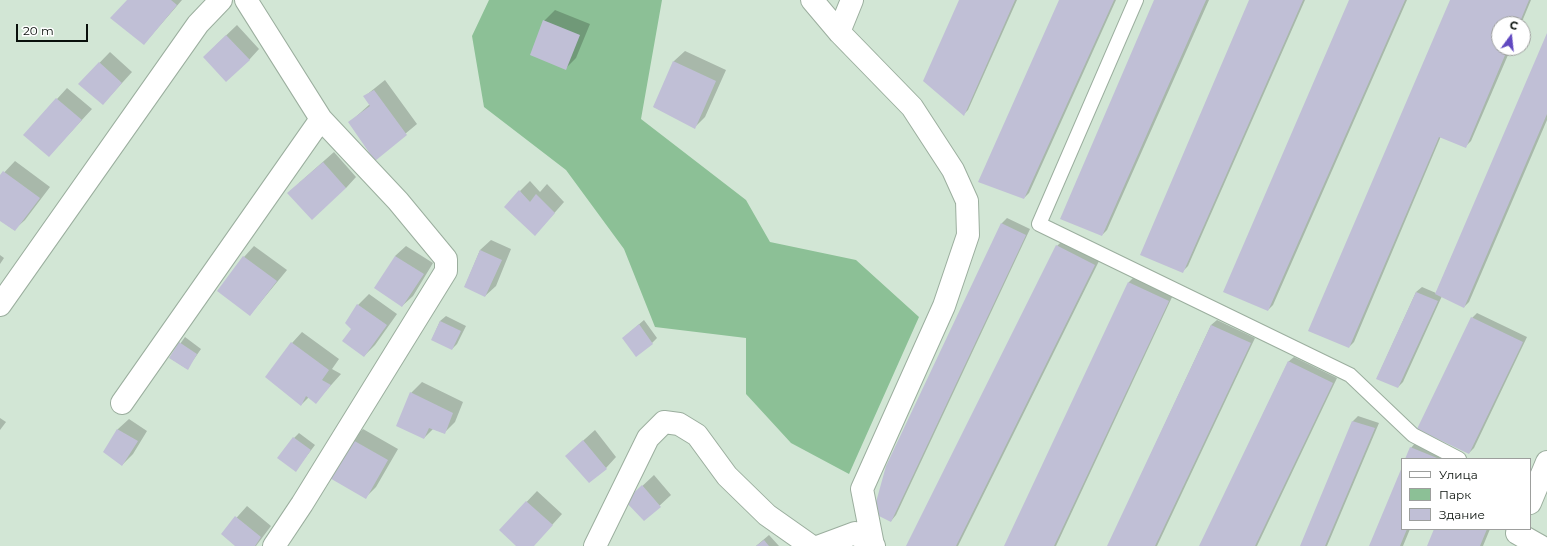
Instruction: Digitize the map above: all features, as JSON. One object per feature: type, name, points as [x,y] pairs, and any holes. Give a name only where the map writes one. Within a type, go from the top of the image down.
[{"type":"street","points":[[0,305],[198,24],[221,0]]},
{"type":"street","points":[[246,0],[321,119],[398,201],[446,260],[446,271],[302,504],[274,546]]},
{"type":"street","points":[[812,0],[839,32],[912,108],[953,170],[967,201],[968,235],[944,306],[862,489],[874,546]]},
{"type":"street","points":[[839,32],[852,0]]},
{"type":"street","points":[[122,403],[321,119]]},
{"type":"street","points":[[595,546],[648,438],[664,422],[680,424],[697,435],[726,476],[768,515],[811,546]]},
{"type":"street","points":[[1531,498],[1547,462]]},
{"type":"street","points":[[820,546],[855,533],[874,546]]},
{"type":"street","points":[[1516,536],[1540,546]]},
{"type":"lane","points":[[1136,0],[1040,224],[1350,375],[1413,435],[1457,458]]},
{"type":"green space","points":[[489,0],[662,0],[641,119],[746,200],[770,242],[856,260],[919,317],[849,474],[791,443],[746,394],[746,338],[655,327],[624,249],[566,170],[484,107],[472,36]]},
{"type":"building","points":[[127,0],[171,0],[177,5],[144,45],[110,18]]},
{"type":"building","points":[[959,0],[1015,0],[964,116],[923,81]]},
{"type":"building","points":[[1059,0],[1114,0],[1024,199],[978,182]]},
{"type":"building","points":[[1154,0],[1206,0],[1102,236],[1060,219]]},
{"type":"building","points":[[1249,0],[1303,0],[1183,273],[1140,255]]},
{"type":"building","points":[[1349,0],[1405,0],[1268,311],[1223,292]]},
{"type":"building","points":[[1450,0],[1529,0],[1522,16],[1491,16],[1491,56],[1505,56],[1466,148],[1439,137],[1349,348],[1308,331]]},
{"type":"building","points":[[543,20],[580,35],[566,70],[530,55]]},
{"type":"building","points":[[1547,33],[1547,114],[1464,308],[1435,294]]},
{"type":"building","points":[[226,35],[250,60],[226,82],[203,57]]},
{"type":"building","points":[[673,61],[716,81],[695,129],[653,107]]},
{"type":"building","points":[[99,62],[122,83],[103,105],[78,84]]},
{"type":"building","points":[[374,90],[407,135],[375,161],[348,122],[370,106],[363,96]]},
{"type":"building","points":[[56,98],[82,120],[49,157],[23,135]]},
{"type":"building","points":[[323,162],[346,188],[312,220],[287,193]]},
{"type":"building","points":[[3,171],[40,198],[15,231],[0,221],[0,175]]},
{"type":"building","points":[[519,190],[530,202],[536,194],[555,213],[535,236],[504,207]]},
{"type":"building","points":[[1001,223],[1026,235],[891,522],[873,513],[886,466]]},
{"type":"building","points":[[1056,245],[1095,265],[956,546],[906,546]]},
{"type":"building","points":[[480,250],[502,260],[485,297],[464,287]]},
{"type":"building","points":[[243,256],[277,281],[250,316],[217,291]]},
{"type":"building","points":[[395,256],[424,274],[402,307],[374,288]]},
{"type":"building","points":[[1128,282],[1169,301],[1054,546],[1004,546]]},
{"type":"building","points":[[1416,292],[1438,301],[1398,388],[1376,379]]},
{"type":"building","points":[[357,304],[387,325],[364,357],[342,341],[351,329],[345,323]]},
{"type":"building","points":[[1471,317],[1523,342],[1469,454],[1417,429]]},
{"type":"building","points":[[440,321],[461,331],[452,350],[431,340]]},
{"type":"building","points":[[639,324],[653,344],[636,357],[622,338]]},
{"type":"building","points":[[1211,325],[1251,343],[1155,546],[1107,546]]},
{"type":"building","points":[[179,342],[197,354],[188,370],[169,358]]},
{"type":"building","points":[[291,342],[329,370],[322,380],[331,385],[316,404],[306,396],[301,406],[265,377]]},
{"type":"building","points":[[1288,361],[1333,383],[1255,546],[1199,546]]},
{"type":"building","points":[[410,392],[453,413],[445,434],[429,428],[424,439],[396,426]]},
{"type":"building","points":[[1352,421],[1375,428],[1325,546],[1300,546]]},
{"type":"building","points":[[117,429],[138,441],[122,466],[103,452]]},
{"type":"building","points":[[293,437],[311,450],[296,472],[277,458]]},
{"type":"building","points":[[351,439],[388,460],[366,499],[328,477]]},
{"type":"building","points":[[583,440],[607,469],[589,483],[565,456]]},
{"type":"building","points":[[1410,447],[1437,458],[1405,458]]},
{"type":"building","points":[[1401,469],[1401,530],[1407,530],[1400,546],[1369,546]]},
{"type":"building","points":[[642,485],[661,507],[644,521],[625,501]]},
{"type":"building","points":[[526,501],[553,525],[534,546],[516,546],[499,530]]},
{"type":"building","points":[[235,516],[261,537],[255,546],[235,546],[221,534]]},
{"type":"building","points":[[1434,530],[1487,530],[1480,546],[1427,546]]},
{"type":"building","points":[[764,540],[769,546],[756,546]]}]
